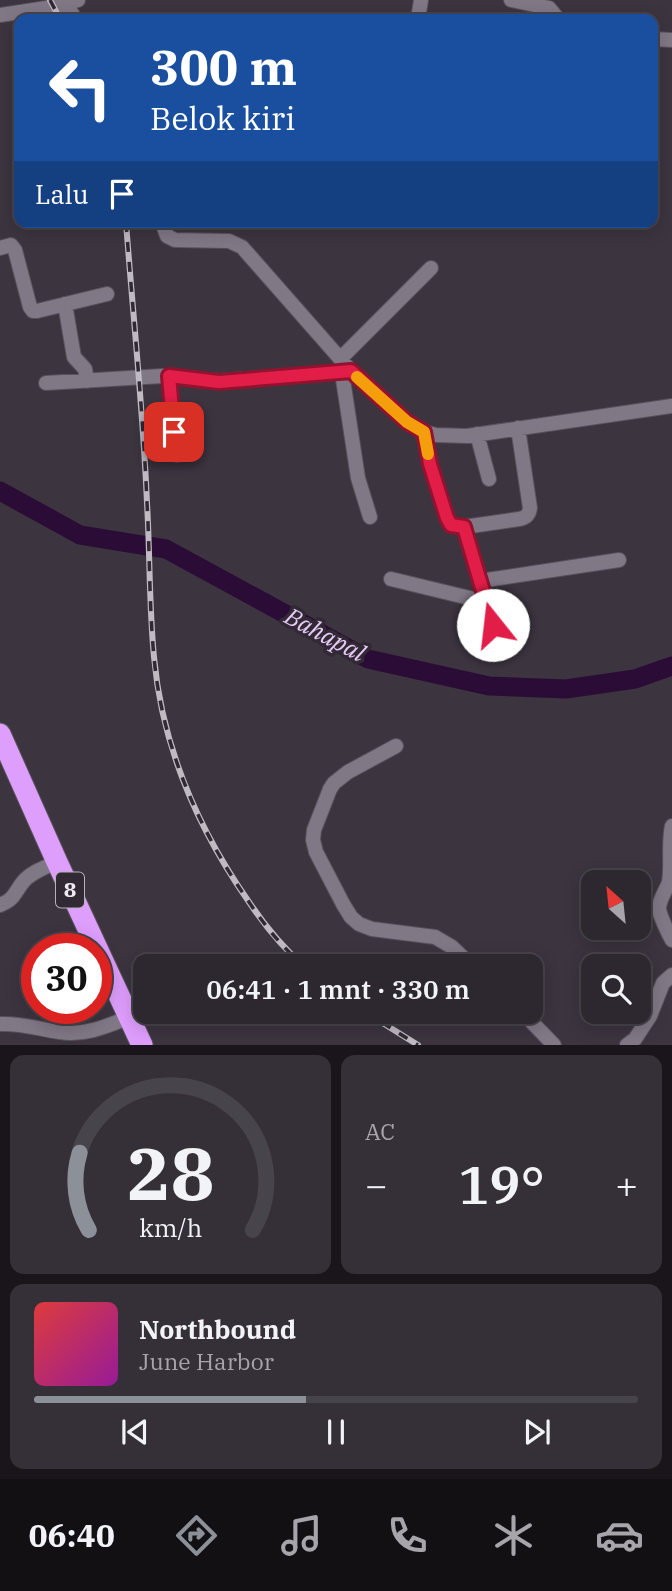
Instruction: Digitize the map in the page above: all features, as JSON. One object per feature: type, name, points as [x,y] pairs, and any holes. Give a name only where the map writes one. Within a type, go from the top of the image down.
[{"type":"highway","name":"8","points":[[0,734],[142,1045]]},
{"type":"street","points":[[511,0],[556,13]]},
{"type":"street","points":[[0,15],[74,1]]},
{"type":"street","points":[[164,228],[167,236],[175,240],[229,241],[242,247],[344,368],[407,422],[424,432],[453,436],[477,434],[672,406]]},
{"type":"street","points":[[0,248],[11,245],[15,250],[33,311],[107,294]]},
{"type":"street","points":[[46,383],[169,376],[219,382],[344,368],[431,268]]},
{"type":"street","points":[[65,304],[74,357],[85,369],[87,381]]},
{"type":"street","points":[[344,368],[358,478],[370,517]]},
{"type":"street","points":[[169,376],[177,455]]},
{"type":"street","points":[[424,432],[430,464],[447,518],[451,525],[464,527],[519,519],[530,513],[517,428]]},
{"type":"street","points":[[477,434],[489,479]]},
{"type":"street","points":[[464,527],[493,625]]},
{"type":"street","points":[[480,581],[619,560]]},
{"type":"street","points":[[391,579],[486,602]]},
{"type":"street","points":[[396,746],[348,772],[334,783],[314,830],[316,852],[343,904],[359,924],[372,929],[435,937],[459,954]]},
{"type":"street","points":[[672,826],[669,839],[672,865],[670,881],[659,909],[672,940]]},
{"type":"street","points":[[0,905],[13,899],[23,881],[30,875],[57,862]]},
{"type":"street","points":[[627,1045],[635,1039],[650,1016],[663,983],[672,975]]},
{"type":"street","points":[[0,1024],[26,1024],[61,1033],[82,1033],[130,1017]]},
{"type":"street","points":[[534,1024],[554,1045]]},
{"type":"waterway","name":"Bahapal","points":[[0,491],[80,535],[166,549],[368,659],[489,686],[566,689],[635,679],[672,666]]},
{"type":"railway","points":[[50,0],[57,14]]},
{"type":"railway","points":[[126,228],[143,433],[152,638],[165,723],[185,786],[214,845],[261,919],[291,954]]},
{"type":"railway","points":[[384,1024],[418,1045]]},
{"type":"slow traffic","points":[[357,377],[407,422],[424,432],[428,454]]},
{"type":"route","points":[[174,432],[169,376],[219,382],[351,371],[407,422],[424,432],[430,464],[447,518],[451,525],[464,527],[493,625]]}]
